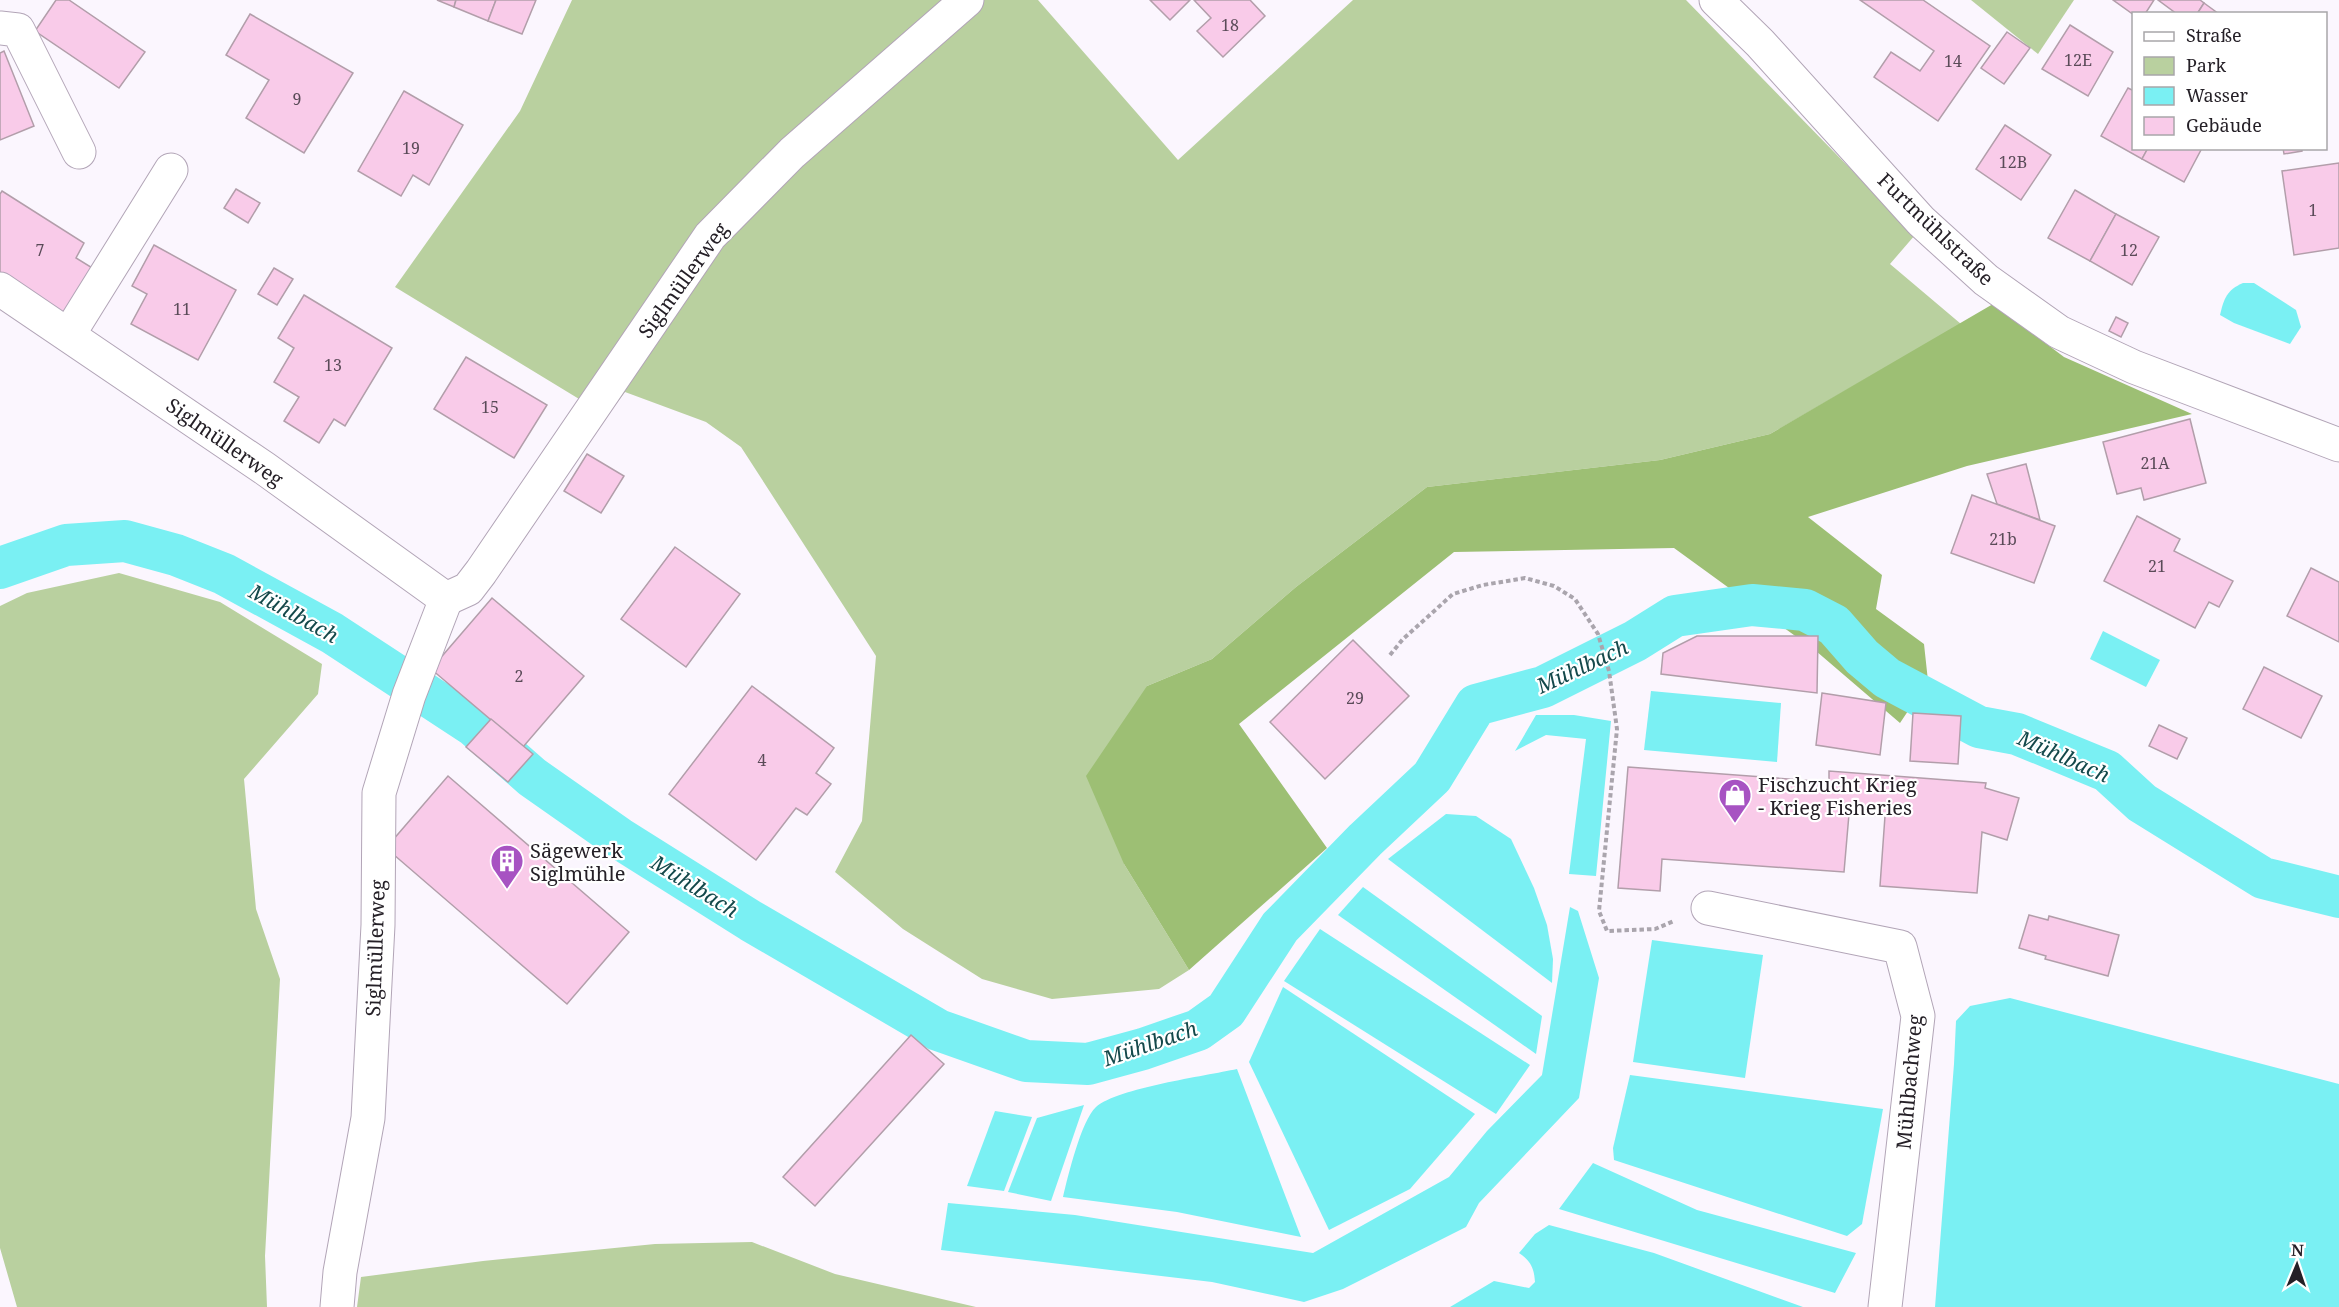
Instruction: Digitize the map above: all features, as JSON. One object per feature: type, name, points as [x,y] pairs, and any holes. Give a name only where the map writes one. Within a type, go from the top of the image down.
[{"type":"street","name":"Siglmüllerweg","points":[[337,1307],[340,1272],[368,1118],[378,925],[379,793],[415,681],[446,599],[468,589],[482,572],[711,236],[792,153],[967,0]]},
{"type":"street","name":"Furtmühlstraße","points":[[1716,0],[1760,43],[1921,221],[1986,280],[2059,332],[2134,367],[2339,445]]},
{"type":"street","points":[[0,28],[18,30],[79,152]]},
{"type":"street","points":[[69,334],[171,170]]},
{"type":"street","name":"Siglmüllerweg","points":[[0,289],[264,468],[446,599]]},
{"type":"street","name":"Mühlbachweg","points":[[1708,908],[1900,947],[1918,1016],[1884,1307]]},
{"type":"path","points":[[1390,655],[1403,639],[1453,594],[1483,585],[1525,578],[1554,586],[1575,599],[1598,634],[1609,671],[1617,729],[1599,911],[1606,931],[1655,929],[1708,908]]},
{"type":"green space","points":[[572,0],[1038,0],[1178,160],[1353,0],[1686,0],[1915,235],[1890,264],[1961,324],[1770,434],[1660,460],[1427,487],[1296,587],[1212,659],[1147,686],[1124,864],[1189,970],[1159,989],[1052,999],[982,979],[903,929],[835,872],[862,821],[876,656],[741,447],[706,422],[625,392],[607,416],[395,287],[520,111]]},
{"type":"green space","points":[[1971,0],[2074,0],[2038,54]]},
{"type":"green space","points":[[1993,304],[2064,357],[2192,414],[1967,466],[1808,517],[1882,575],[1876,609],[1924,644],[1928,681],[1900,723],[1816,651],[1674,548],[1454,552],[1239,724],[1327,848],[1189,970],[1124,864],[1086,776],[1147,686],[1212,659],[1296,587],[1427,487],[1660,460],[1770,434]]},
{"type":"green space","points":[[119,573],[220,602],[322,664],[318,694],[244,779],[256,909],[280,979],[265,1256],[267,1307],[17,1307],[0,1248],[0,606],[27,593]]},
{"type":"green space","points":[[752,1242],[835,1274],[976,1307],[357,1307],[361,1277],[483,1261],[655,1244]]},
{"type":"water","points":[[2243,283],[2254,283],[2296,310],[2301,327],[2290,344],[2234,323],[2220,315],[2227,295]]},
{"type":"water","points":[[2103,631],[2160,660],[2146,687],[2090,659]]},
{"type":"water","points":[[1651,691],[1781,703],[1777,762],[1644,750]]},
{"type":"water","points":[[1536,715],[1574,715],[1611,721],[1596,876],[1569,874],[1586,739],[1546,735],[1515,751]]},
{"type":"water","points":[[1446,814],[1476,816],[1511,839],[1534,888],[1547,925],[1553,959],[1552,983],[1388,859]]},
{"type":"water","points":[[1363,887],[1542,1016],[1536,1054],[1338,915]]},
{"type":"water","points":[[1570,907],[1578,911],[1599,978],[1579,1098],[1479,1203],[1466,1227],[1343,1289],[1304,1302],[1212,1282],[941,1250],[948,1203],[1075,1215],[1313,1253],[1449,1177],[1487,1131],[1542,1075]]},
{"type":"water","points":[[1320,929],[1530,1065],[1496,1114],[1284,981]]},
{"type":"water","points":[[1652,940],[1763,955],[1745,1078],[1633,1062]]},
{"type":"water","points":[[1283,987],[1475,1114],[1410,1189],[1329,1230],[1249,1062]]},
{"type":"water","points":[[2010,998],[2339,1084],[2339,1307],[1935,1307],[1956,1021],[1970,1006]]},
{"type":"water","points":[[1237,1069],[1301,1237],[1177,1212],[1063,1197],[1080,1136],[1090,1114],[1096,1107],[1107,1100],[1142,1088]]},
{"type":"water","points":[[1630,1075],[1883,1109],[1862,1224],[1847,1236],[1614,1160],[1613,1148]]},
{"type":"water","points":[[1084,1105],[1051,1201],[1008,1192],[1037,1118]]},
{"type":"water","points":[[995,1111],[1032,1117],[1004,1191],[967,1186]]},
{"type":"water","points":[[1593,1163],[1697,1210],[1856,1253],[1835,1293],[1559,1209]]},
{"type":"water","points":[[1549,1225],[1654,1253],[1803,1307],[1450,1307],[1494,1281],[1529,1288],[1535,1282],[1533,1269],[1519,1253],[1535,1234]]},
{"type":"building","points":[[56,0],[69,0],[145,52],[119,88],[35,31]]},
{"type":"building","points":[[437,0],[456,0],[454,7]]},
{"type":"building","points":[[456,0],[496,0],[488,21],[454,7]]},
{"type":"building","points":[[496,0],[536,0],[522,34],[488,21]]},
{"type":"building","points":[[1150,0],[1190,0],[1170,20]]},
{"type":"building","points":[[1194,0],[1250,0],[1265,16],[1223,57],[1197,31],[1211,18]]},
{"type":"building","points":[[1860,0],[1923,0],[1990,46],[1938,121],[1874,77],[1891,52],[1920,71],[1934,51]]},
{"type":"building","points":[[2113,0],[2154,0],[2146,12],[2132,14]]},
{"type":"building","points":[[2158,0],[2200,0],[2204,3],[2198,12],[2174,12]]},
{"type":"building","points":[[2204,3],[2216,12],[2198,12]]},
{"type":"building","points":[[250,14],[353,73],[304,153],[246,118],[269,80],[226,55]]},
{"type":"building","points":[[2070,25],[2113,52],[2088,96],[2042,69]]},
{"type":"building","points":[[2007,32],[2030,48],[2004,84],[1981,68]]},
{"type":"building","points":[[4,51],[34,126],[0,140],[0,53]]},
{"type":"building","points":[[2128,88],[2132,90],[2132,150],[2147,150],[2142,159],[2101,136]]},
{"type":"building","points":[[404,91],[463,125],[429,185],[413,175],[401,196],[358,171]]},
{"type":"building","points":[[2005,125],[2051,155],[2021,200],[1976,169]]},
{"type":"building","points":[[2147,150],[2201,150],[2184,182],[2142,159]]},
{"type":"building","points":[[2283,150],[2302,150],[2302,151],[2284,154]]},
{"type":"building","points":[[2339,163],[2339,248],[2294,255],[2282,171]]},
{"type":"building","points":[[236,189],[260,203],[248,223],[224,208]]},
{"type":"building","points":[[2075,190],[2116,214],[2090,261],[2048,238]]},
{"type":"building","points":[[2,191],[84,243],[76,258],[94,269],[64,316],[0,276],[0,194]]},
{"type":"building","points":[[2116,214],[2159,237],[2132,285],[2090,261]]},
{"type":"building","points":[[154,245],[236,290],[198,360],[131,324],[147,294],[132,286]]},
{"type":"building","points":[[274,268],[293,279],[277,305],[258,294]]},
{"type":"building","points":[[304,295],[392,348],[345,426],[334,419],[319,443],[284,421],[299,397],[274,382],[294,348],[278,338]]},
{"type":"building","points":[[2116,317],[2128,323],[2121,337],[2109,331]]},
{"type":"building","points":[[466,357],[547,405],[514,458],[434,409]]},
{"type":"building","points":[[2190,419],[2206,483],[2144,500],[2141,488],[2117,494],[2103,442]]},
{"type":"building","points":[[587,454],[624,476],[601,513],[564,491]]},
{"type":"building","points":[[2026,464],[2040,520],[1997,504],[1987,474]]},
{"type":"building","points":[[1972,495],[2055,526],[2034,583],[1951,553]]},
{"type":"building","points":[[2137,516],[2180,539],[2174,551],[2233,581],[2219,607],[2209,602],[2195,628],[2104,581]]},
{"type":"building","points":[[675,547],[740,594],[686,667],[621,619]]},
{"type":"building","points":[[2311,568],[2339,582],[2339,642],[2287,616]]},
{"type":"building","points":[[492,598],[584,676],[523,747],[431,669]]},
{"type":"building","points":[[1697,636],[1818,636],[1817,693],[1661,674],[1663,653]]},
{"type":"building","points":[[1353,640],[1409,696],[1325,779],[1270,722]]},
{"type":"building","points":[[2264,667],[2322,696],[2301,738],[2243,709]]},
{"type":"building","points":[[752,686],[834,748],[816,773],[831,784],[807,815],[796,808],[756,860],[669,794]]},
{"type":"building","points":[[1822,693],[1886,703],[1880,755],[1816,745]]},
{"type":"building","points":[[1913,713],[1961,716],[1958,764],[1910,761]]},
{"type":"building","points":[[491,719],[533,754],[508,782],[466,747]]},
{"type":"building","points":[[2159,725],[2187,738],[2177,759],[2149,746]]},
{"type":"building","name":"Fischzucht Krieg - Krieg Fisheries","points":[[1628,767],[1829,782],[1829,771],[1986,783],[1985,788],[2019,798],[2007,840],[1982,832],[1977,893],[1880,886],[1885,816],[1849,814],[1844,872],[1662,859],[1660,891],[1618,888]]},
{"type":"building","name":"Sägewerk Siglmühle","points":[[448,776],[629,932],[567,1004],[386,848]]},
{"type":"building","points":[[2029,915],[2048,920],[2049,916],[2119,935],[2108,976],[2045,959],[2046,956],[2019,948]]},
{"type":"building","points":[[911,1035],[944,1064],[815,1206],[783,1177]]},
{"type":"waterway","name":"Mühlbach","points":[[0,568],[66,545],[125,541],[176,555],[224,574],[332,633],[474,726],[532,777],[619,838],[751,921],[938,1030],[1026,1061],[1088,1064],[1143,1049],[1198,1030],[1226,1010],[1280,927],[1365,840],[1432,777],[1476,705],[1543,687],[1635,641],[1675,616],[1752,605],[1805,610],[1834,625],[1862,657],[1887,678],[1979,727],[2017,734],[2107,771],[2142,803],[2263,878],[2339,897]]},
{"type":"place","name":"Fischzucht Krieg - Krieg Fisheries","points":[[1735,824]]},
{"type":"place","name":"Sägewerk Siglmühle","points":[[507,890]]}]
